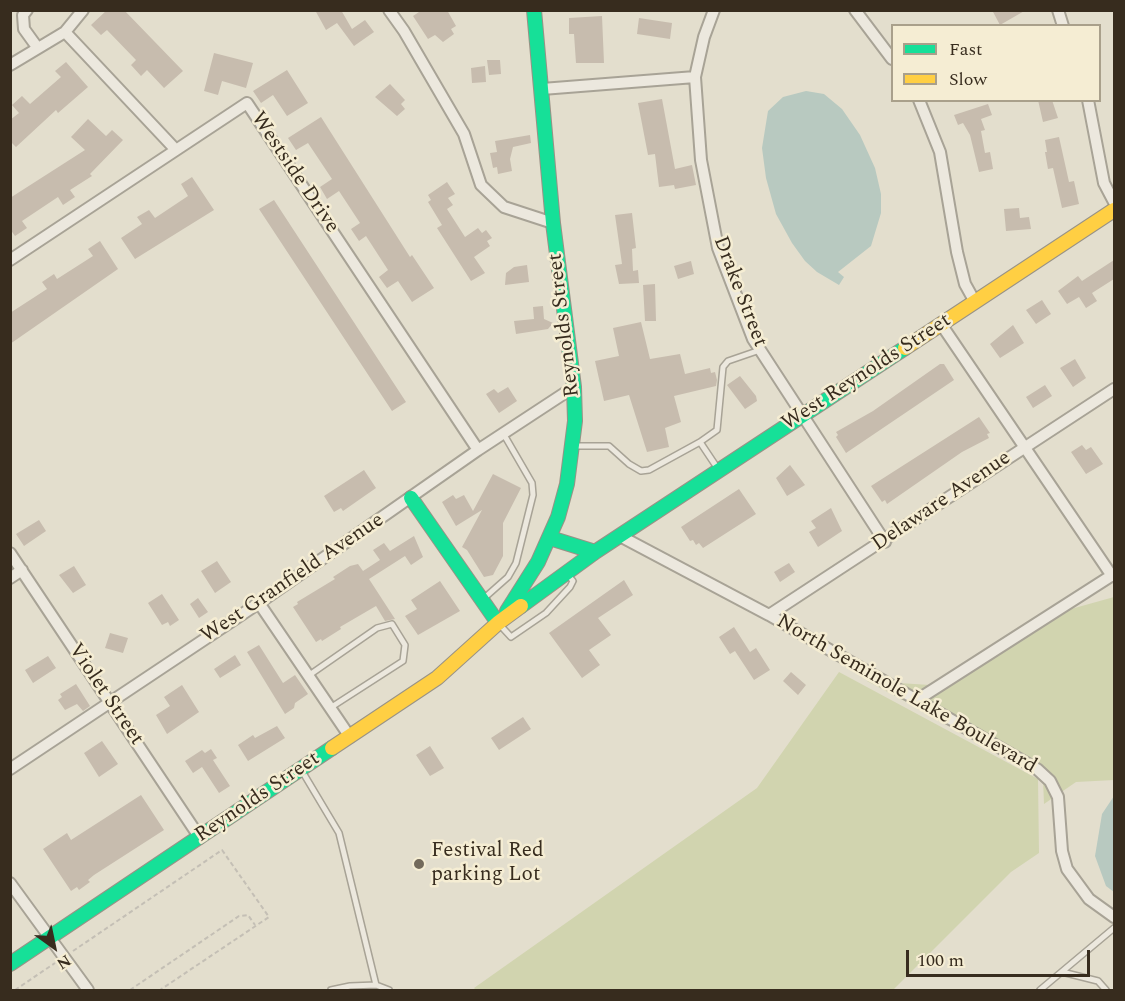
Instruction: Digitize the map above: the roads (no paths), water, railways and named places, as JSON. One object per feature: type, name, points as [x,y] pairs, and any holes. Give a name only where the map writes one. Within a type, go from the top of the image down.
[{"type":"main road","name":"Reynolds Street","points":[[498,623],[522,590],[550,538],[567,484],[573,446],[573,387],[553,223],[534,10]]},
{"type":"main road","name":"West Reynolds Street","points":[[620,536],[1114,210]]},
{"type":"main road","points":[[411,498],[498,623]]},
{"type":"main road","name":"Reynolds Street","points":[[10,964],[437,678],[498,623],[620,536]]},
{"type":"main road","points":[[550,538],[595,552]]},
{"type":"street","points":[[27,10],[23,15],[24,29],[37,47]]},
{"type":"street","points":[[10,64],[66,32],[83,10]]},
{"type":"street","points":[[389,10],[404,31],[464,134],[481,185],[504,207],[553,223]]},
{"type":"street","name":"Drake Street","points":[[714,10],[704,37],[695,77],[701,160],[718,248],[753,339],[885,542]]},
{"type":"street","points":[[855,10],[891,58]]},
{"type":"street","points":[[66,32],[176,150]]},
{"type":"street","points":[[542,89],[695,77]]},
{"type":"street","points":[[920,102],[940,152],[957,252],[965,284],[975,302]]},
{"type":"street","points":[[1088,102],[1104,183],[1114,202]]},
{"type":"street","name":"Westside Drive","points":[[10,260],[247,103],[478,450]]},
{"type":"street","points":[[917,700],[1113,575],[1023,447],[941,324]]},
{"type":"street","name":"West Granfield Avenue","points":[[10,769],[259,603],[478,450],[573,387]]},
{"type":"street","name":"Delaware Avenue","points":[[769,615],[885,542],[1023,447],[1114,389]]},
{"type":"street","name":"North Seminole Lake Boulevard","points":[[620,536],[769,615],[1037,769],[1050,781],[1058,797],[1062,851],[1067,869],[1089,899],[1114,916]]},
{"type":"street","name":"Violet Street","points":[[10,553],[200,838]]},
{"type":"street","points":[[10,578],[22,570]]},
{"type":"street","points":[[259,603],[350,737]]},
{"type":"street","points":[[10,883],[88,990]]},
{"type":"lane","points":[[573,446],[609,446],[629,464],[641,471],[649,470],[717,430],[723,367],[728,361],[760,350]]},
{"type":"lane","points":[[482,600],[508,577],[516,563],[533,495],[532,483],[503,434]]},
{"type":"lane","points":[[700,442],[718,470]]},
{"type":"lane","points":[[498,623],[511,637],[546,614],[570,587],[573,581],[567,573]]},
{"type":"lane","points":[[308,676],[377,628],[392,624],[405,645],[403,661],[330,708]]},
{"type":"lane","points":[[301,770],[339,833],[375,986]]},
{"type":"lane","points":[[1040,990],[1114,928]]},
{"type":"lane","points":[[1062,972],[1098,981],[1106,990]]},
{"type":"lane","points":[[331,990],[375,986],[386,990]]},
{"type":"place","name":"Festival Red parking Lot","points":[[419,864]]}]
